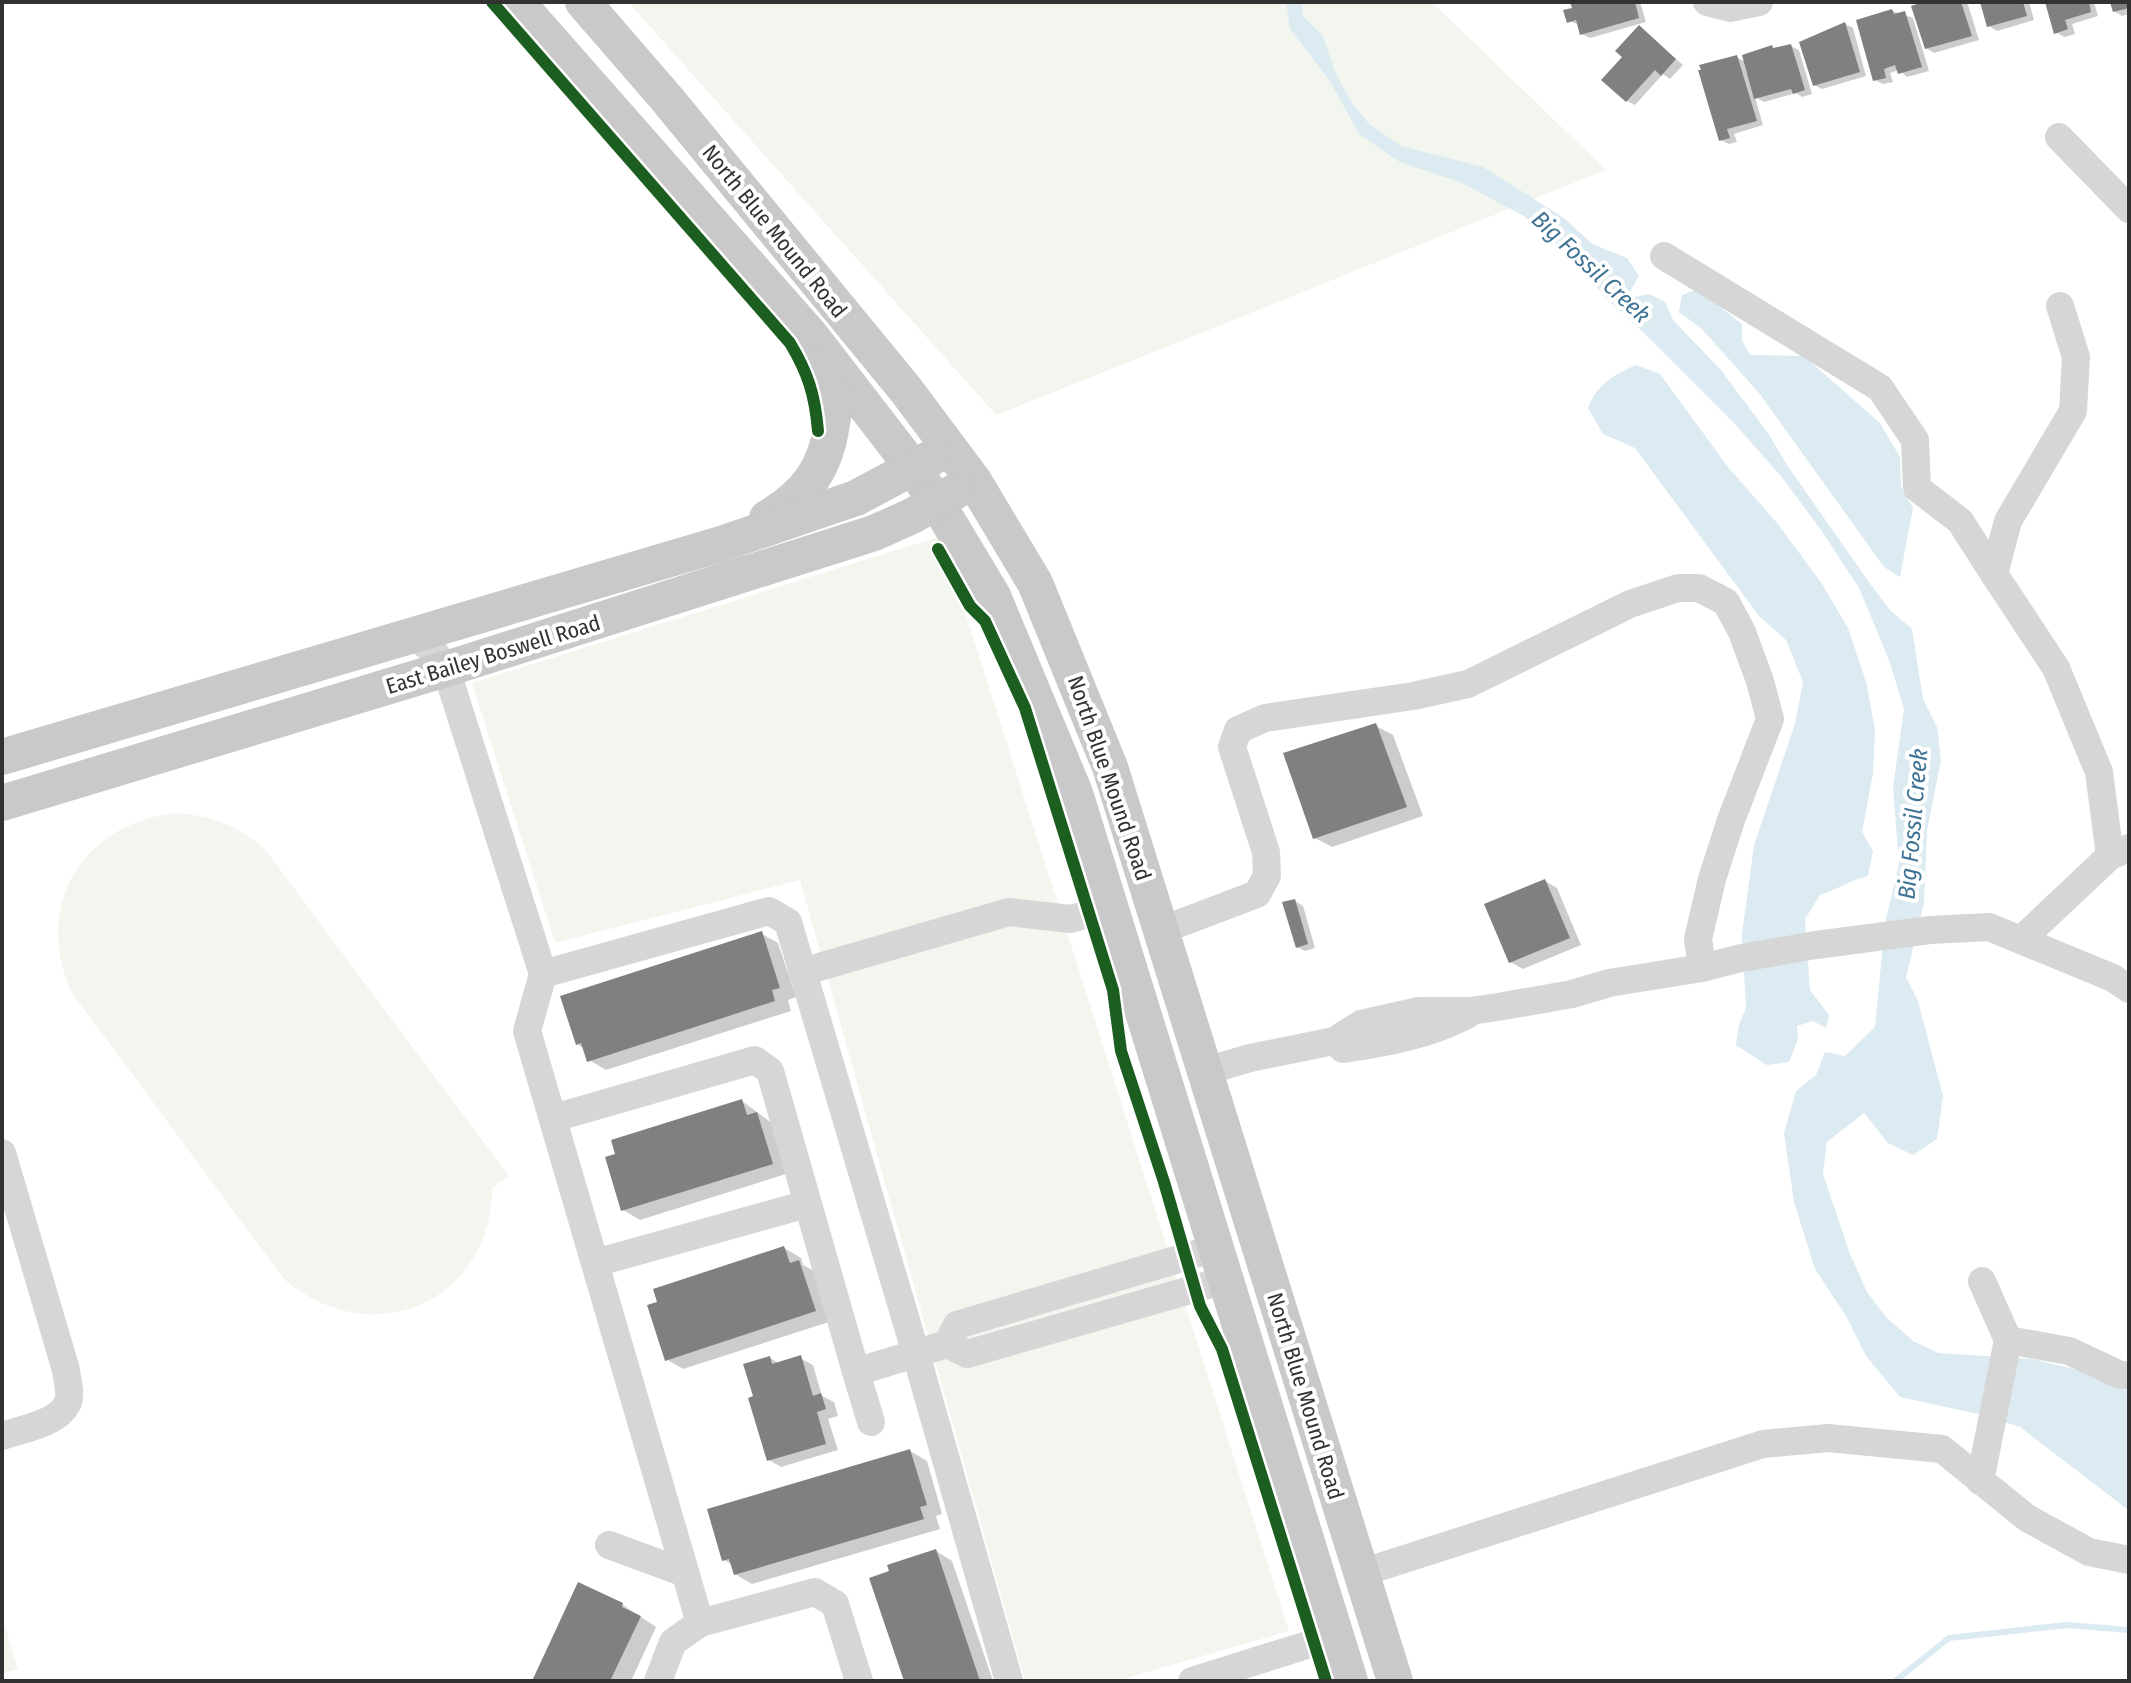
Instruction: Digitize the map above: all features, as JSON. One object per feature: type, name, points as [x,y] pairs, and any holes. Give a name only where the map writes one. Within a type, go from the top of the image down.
[{"type":"main road","name":"North Blue Mound Road","points":[[517,2],[812,337],[913,468],[993,596],[1075,793],[1350,1681]]},
{"type":"main road","name":"North Blue Mound Road","points":[[583,2],[677,111],[906,390],[974,481],[1035,583],[1110,767],[1395,1681]]},
{"type":"main road","name":"North Blue Mound Road","points":[[721,544],[789,504],[810,484],[824,460],[834,404],[812,337]]},
{"type":"main road","name":"East Bailey Boswell Road","points":[[17,753],[721,544],[856,498],[948,448]]},
{"type":"main road","name":"East Bailey Boswell Road","points":[[2,803],[446,669],[874,533],[912,516],[974,481]]},
{"type":"main road","points":[[51,788],[100,756],[193,725],[201,717],[196,699]]},
{"type":"main road","points":[[2,772],[9,770],[17,753]]},
{"type":"main road","points":[[1220,1264],[1230,1246],[1243,1260],[1295,1423],[1327,1466]]},
{"type":"street","points":[[1707,2],[1730,8],[1759,2]]},
{"type":"street","points":[[2059,137],[2129,209]]},
{"type":"street","points":[[1664,256],[1880,388],[1915,440],[1917,488],[1960,521],[2056,668],[2099,772],[2120,852],[2021,940]]},
{"type":"street","points":[[1994,574],[2008,521],[2073,411],[2076,357],[2060,306]]},
{"type":"street","points":[[1162,930],[1257,894],[1267,876],[1266,852],[1232,747],[1238,730],[1265,718],[1413,696],[1468,684],[1630,604],[1678,588],[1699,588],[1726,602],[1742,632],[1770,719],[1712,879],[1698,939],[1702,968]]},
{"type":"street","points":[[411,635],[433,650],[446,669],[543,974],[527,1031],[700,1623]]},
{"type":"street","points":[[802,972],[1009,912],[1071,919],[1112,906]]},
{"type":"street","points":[[543,974],[769,911],[788,922],[1009,1681]]},
{"type":"street","points":[[1206,1071],[1250,1058],[1334,1041],[1343,1049],[1380,1044],[1440,1029],[1475,1011],[1572,994],[1609,983],[1816,945],[1930,930],[1989,927],[2113,978],[2129,989]]},
{"type":"street","points":[[554,1118],[755,1060],[770,1071],[871,1422]]},
{"type":"street","points":[[2,1153],[66,1370],[69,1393],[68,1403],[55,1416],[2,1436]]},
{"type":"street","points":[[595,1263],[807,1204]]},
{"type":"street","points":[[856,1372],[947,1344],[957,1325],[1220,1264]]},
{"type":"street","points":[[1980,1481],[2008,1340],[1982,1281]]},
{"type":"street","points":[[2008,1340],[2069,1351],[2129,1376]]},
{"type":"street","points":[[1361,1573],[1763,1444],[1828,1438],[1942,1449],[2027,1518],[2089,1552],[2129,1560]]},
{"type":"street","points":[[609,1545],[685,1573]]},
{"type":"street","points":[[658,1681],[673,1642],[700,1623],[815,1592],[835,1604],[859,1681]]},
{"type":"street","points":[[1192,1681],[1336,1636]]},
{"type":"shaded area","points":[[628,2],[1432,2],[1606,170],[996,415]]},
{"type":"shaded area","points":[[941,536],[1289,1631],[1116,1681],[1025,1681],[800,880],[555,943],[472,683]]},
{"type":"shaded area","points":[[178,813],[224,823],[264,848],[509,1176],[492,1188],[486,1228],[471,1261],[449,1287],[421,1304],[388,1313],[354,1313],[319,1302],[285,1280],[71,992],[61,959],[58,928],[63,899],[75,873],[92,850],[116,832],[145,820]]},
{"type":"shaded area","points":[[2,1617],[18,1669],[2,1674]]},
{"type":"water","name":"Big Fossil Creek","points":[[1286,2],[1302,2],[1303,16],[1323,36],[1335,72],[1350,100],[1369,124],[1401,146],[1483,167],[1564,218],[1592,244],[1627,258],[1639,276],[1629,293],[1634,297],[1649,294],[1665,302],[1673,320],[1720,369],[1768,433],[1871,585],[1891,611],[1912,629],[1923,699],[1937,727],[1941,760],[1927,831],[1924,903],[1906,977],[1918,1001],[1943,1096],[1937,1139],[1913,1155],[1888,1143],[1864,1113],[1827,1142],[1823,1174],[1850,1254],[1867,1292],[1886,1317],[1913,1341],[1938,1353],[2033,1359],[2082,1371],[2129,1392],[2129,1515],[2127,1509],[2020,1427],[1978,1414],[1900,1397],[1866,1356],[1846,1316],[1815,1269],[1794,1202],[1784,1133],[1796,1091],[1816,1075],[1825,1052],[1845,1056],[1875,1027],[1885,923],[1899,864],[1893,787],[1904,709],[1889,660],[1859,588],[1781,476],[1733,422],[1605,297],[1571,257],[1524,216],[1460,182],[1400,162],[1359,134],[1330,81],[1290,29]]},
{"type":"water","points":[[1697,289],[1742,324],[1742,340],[1750,355],[1804,356],[1880,423],[1900,457],[1901,487],[1913,508],[1900,577],[1884,567],[1759,393],[1701,328],[1679,312],[1682,295]]},
{"type":"water","points":[[1636,365],[1660,374],[1728,467],[1778,524],[1822,584],[1848,628],[1866,682],[1875,730],[1873,773],[1862,832],[1873,851],[1868,876],[1820,895],[1805,919],[1810,990],[1829,1015],[1826,1028],[1813,1021],[1797,1026],[1798,1039],[1789,1062],[1767,1065],[1736,1045],[1739,1024],[1746,1008],[1742,934],[1754,845],[1795,724],[1803,682],[1786,640],[1759,616],[1635,448],[1603,434],[1588,408],[1607,381]]},
{"type":"building","points":[[1570,2],[1635,2],[1639,18],[1580,35],[1576,20],[1567,23],[1563,10],[1572,8]]},
{"type":"building","points":[[1923,2],[1961,2],[1972,36],[1925,49],[1911,6]]},
{"type":"building","points":[[1980,2],[2023,2],[2027,16],[1987,27]]},
{"type":"building","points":[[2045,2],[2089,2],[2091,12],[2065,20],[2068,29],[2054,34]]},
{"type":"building","points":[[2110,2],[2129,2],[2129,8],[2113,12]]},
{"type":"building","points":[[1892,9],[1894,14],[1905,11],[1922,67],[1898,74],[1895,65],[1884,69],[1886,78],[1873,81],[1856,20]]},
{"type":"building","points":[[1845,22],[1860,72],[1813,86],[1799,42]]},
{"type":"building","points":[[1639,25],[1676,59],[1661,76],[1655,70],[1626,102],[1601,80],[1622,57],[1615,51]]},
{"type":"building","points":[[1791,44],[1805,90],[1793,94],[1791,89],[1754,99],[1742,55],[1772,45],[1773,48]]},
{"type":"building","points":[[1737,55],[1757,121],[1727,129],[1730,138],[1719,141],[1699,65]]},
{"type":"building","points":[[1376,723],[1407,807],[1313,839],[1283,753]]},
{"type":"building","points":[[1545,879],[1570,938],[1509,963],[1484,904]]},
{"type":"building","points":[[1295,899],[1308,944],[1296,948],[1282,902]]},
{"type":"building","points":[[762,931],[780,988],[772,990],[775,1001],[587,1062],[581,1043],[576,1045],[560,996]]},
{"type":"building","points":[[742,1099],[747,1115],[757,1112],[773,1164],[621,1211],[605,1157],[615,1154],[611,1140]]},
{"type":"building","points":[[784,1246],[790,1263],[799,1260],[816,1311],[665,1361],[647,1305],[657,1302],[653,1289]]},
{"type":"building","points":[[801,1355],[813,1396],[821,1393],[826,1409],[817,1412],[826,1444],[767,1461],[748,1398],[753,1396],[743,1364],[770,1356],[772,1364]]},
{"type":"building","points":[[910,1449],[927,1505],[920,1507],[924,1519],[734,1575],[729,1559],[722,1561],[707,1509]]},
{"type":"building","points":[[936,1549],[980,1681],[904,1681],[869,1578],[889,1571],[887,1565]]},
{"type":"building","points":[[578,1582],[623,1603],[622,1607],[641,1616],[610,1681],[532,1681]]},
{"type":"waterway","points":[[1895,1681],[1949,1638],[2067,1625],[2129,1630]]},
{"type":"cycle path","points":[[492,2],[790,343],[810,385],[818,431]]},
{"type":"cycle path","points":[[938,549],[970,606],[985,621],[1025,708],[1113,990],[1121,1051],[1200,1306],[1222,1349],[1326,1681]]}]
